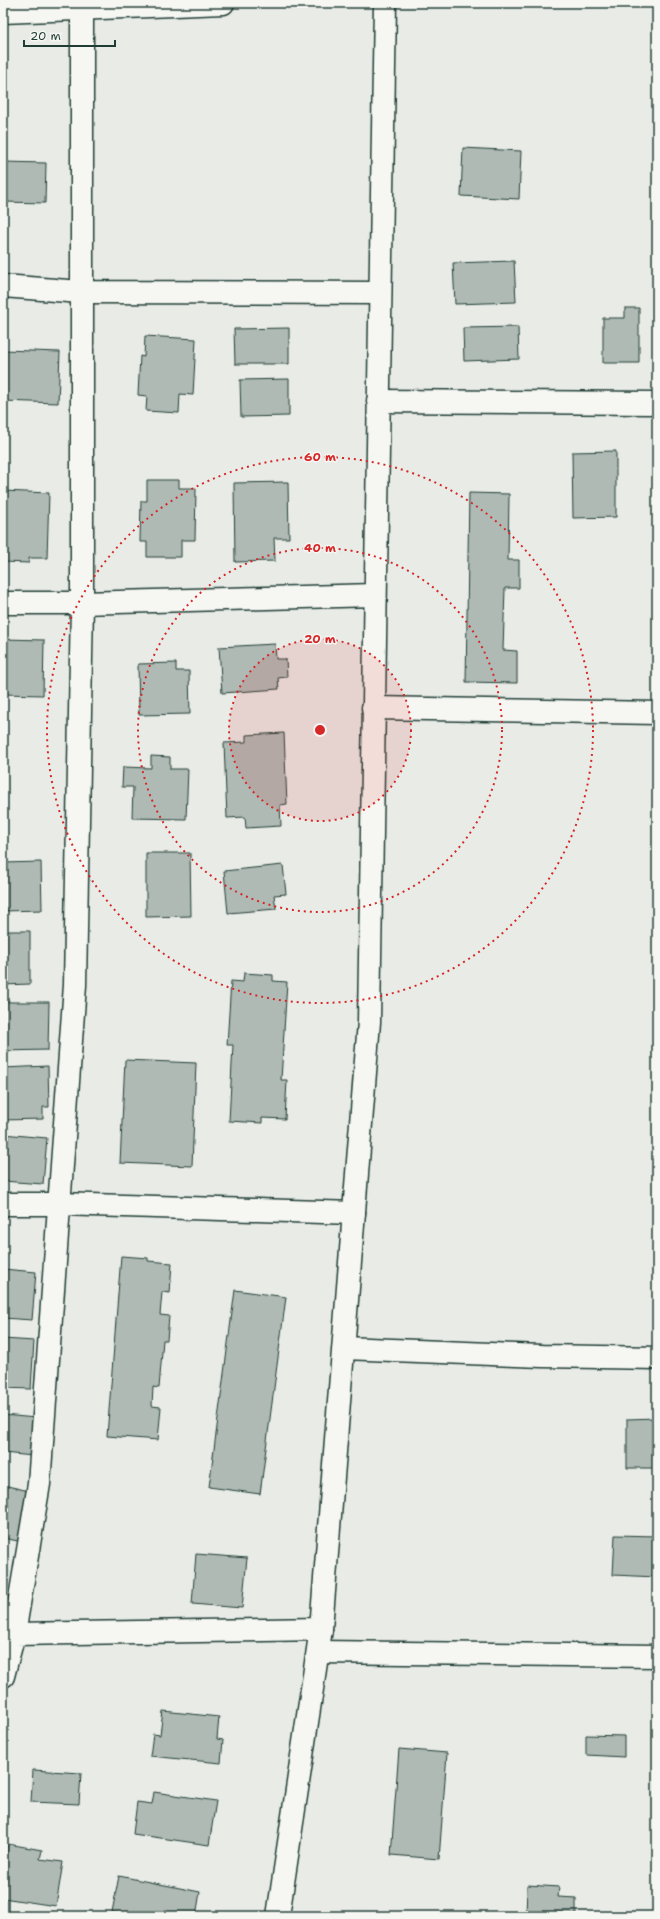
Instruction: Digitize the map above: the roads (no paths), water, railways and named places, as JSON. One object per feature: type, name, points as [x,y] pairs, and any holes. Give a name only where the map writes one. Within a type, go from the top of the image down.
[{"type":"street","points":[[3,12],[223,3]]},
{"type":"street","points":[[278,1916],[321,1629],[369,1022],[385,3]]},
{"type":"street","points":[[3,1676],[8,1634],[39,1484],[75,985],[82,603],[82,9]]},
{"type":"street","points":[[3,286],[81,292],[380,293]]},
{"type":"street","points":[[378,401],[657,403]]},
{"type":"street","points":[[3,603],[82,603],[375,595]]},
{"type":"street","points":[[373,708],[657,712]]},
{"type":"street","points":[[3,1204],[59,1204],[354,1213]]},
{"type":"street","points":[[344,1348],[542,1356],[657,1358]]},
{"type":"street","points":[[8,1634],[321,1629]]},
{"type":"street","points":[[318,1652],[657,1656]]}]
